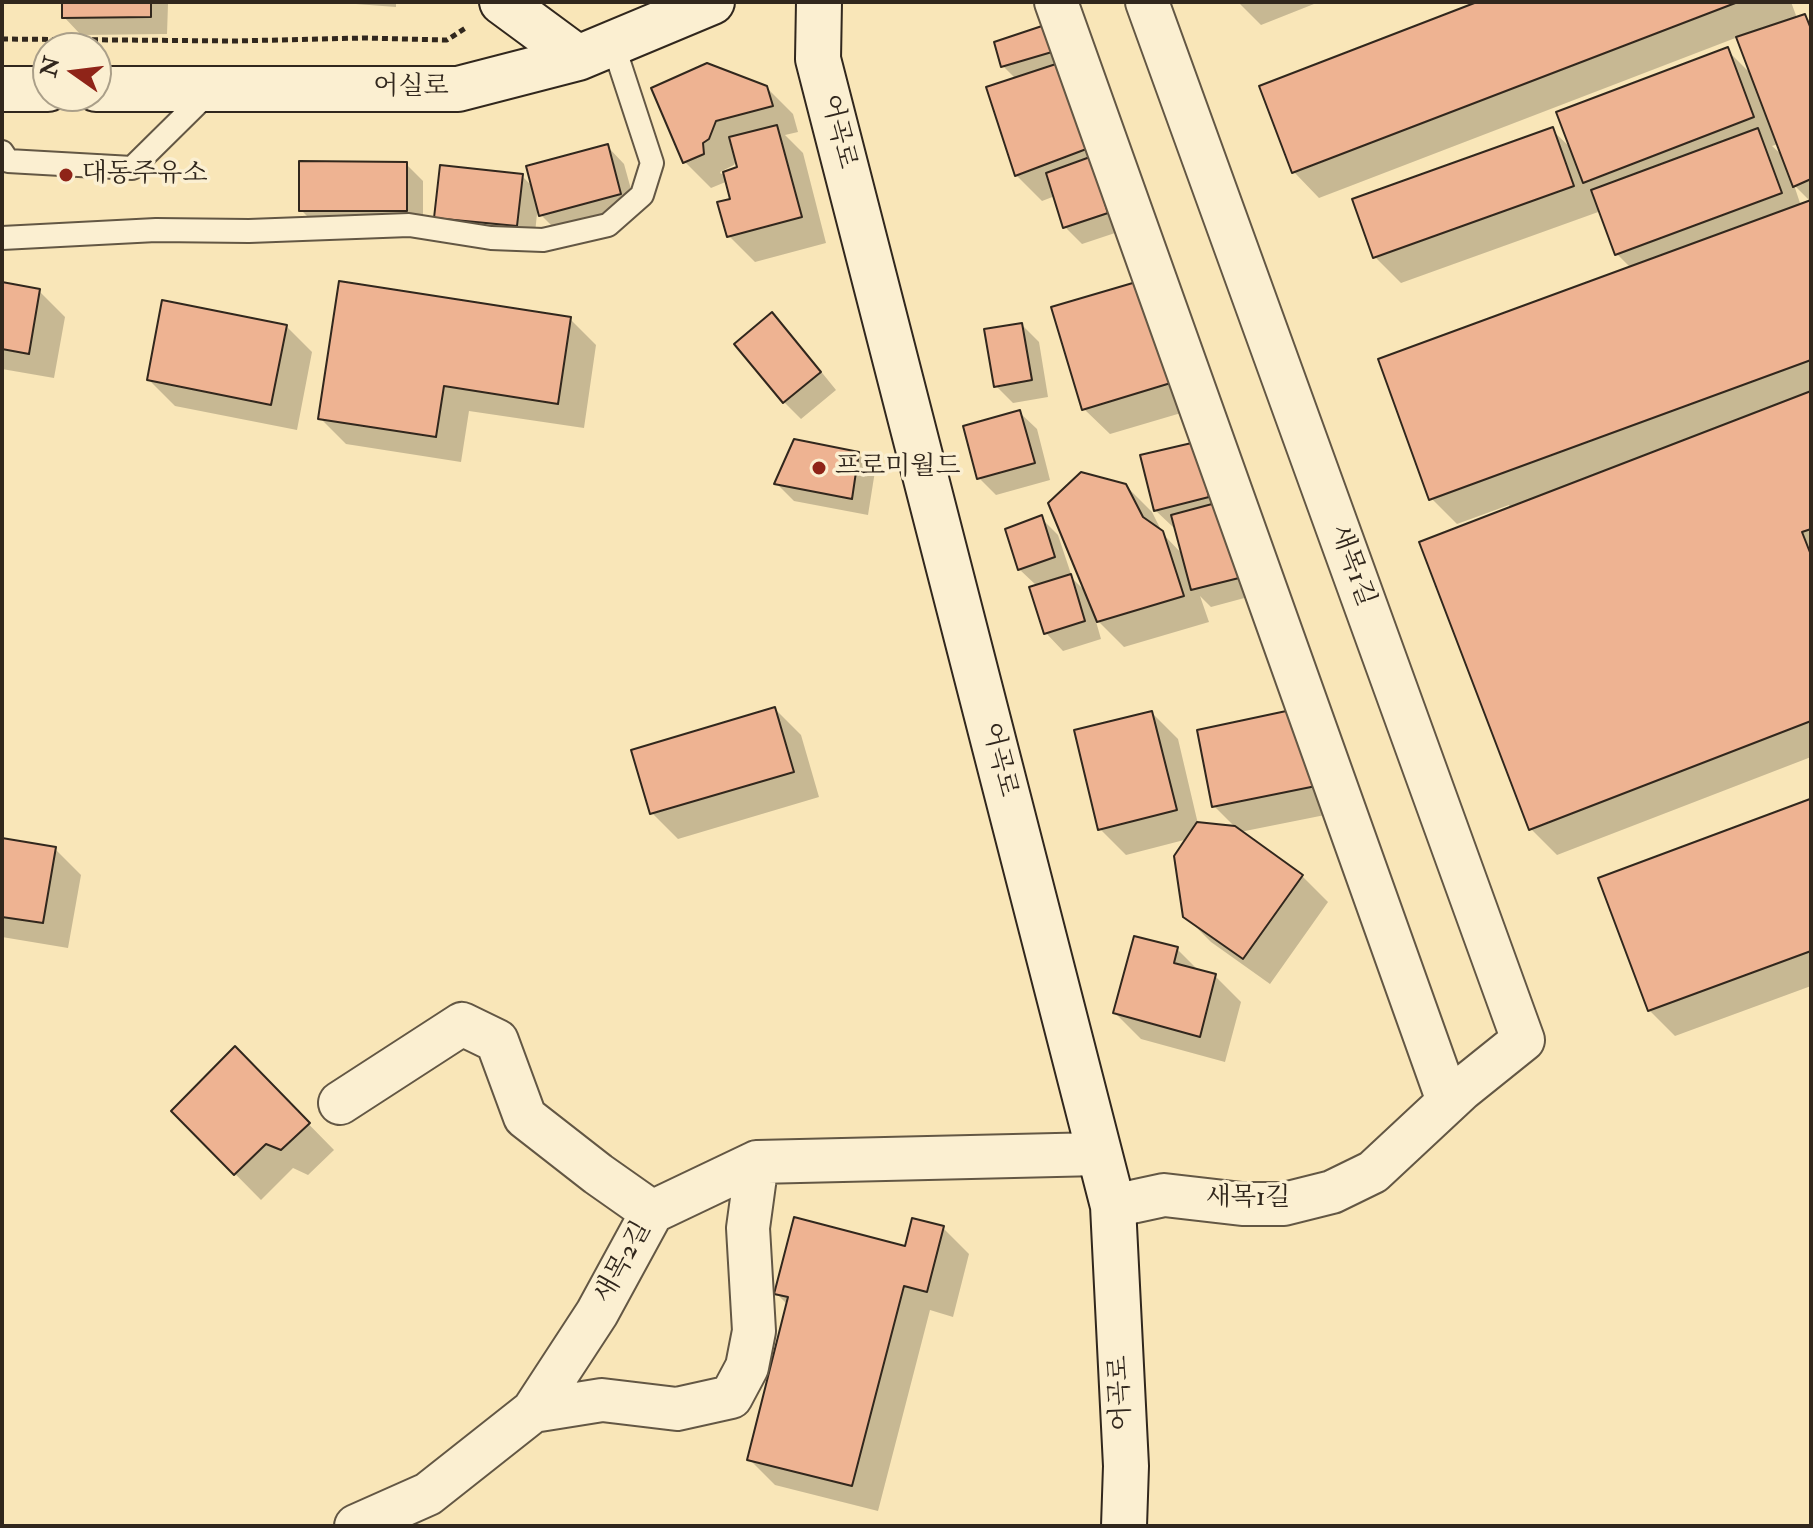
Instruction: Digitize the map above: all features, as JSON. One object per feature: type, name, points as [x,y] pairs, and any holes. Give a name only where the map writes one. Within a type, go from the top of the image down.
[{"type":"street","points":[[502,2],[595,51]]},
{"type":"street","name":"어실로","points":[[112,89],[458,89],[595,51],[712,2]]},
{"type":"street","name":"어곡로","points":[[819,2],[818,59],[1113,1206],[1126,1466],[1124,1526]]},
{"type":"street","points":[[1056,2],[1448,1101]]},
{"type":"street","name":"새목1길","points":[[1113,1206],[1164,1195],[1242,1204],[1284,1204],[1332,1192],[1373,1172],[1448,1101],[1523,1040],[1147,2]]},
{"type":"street","points":[[2,89],[32,89]]},
{"type":"street","points":[[340,1103],[462,1024],[497,1041],[525,1117],[652,1212]]},
{"type":"street","name":"새목2길","points":[[356,1526],[428,1494],[533,1411],[597,1313],[652,1212],[757,1162],[1099,1154]]},
{"type":"street","name":"새목2길","points":[[533,1411],[602,1400],[677,1409],[731,1397],[747,1367],[754,1331],[748,1228],[757,1162]]},
{"type":"lane","points":[[2,238],[156,230],[249,231],[409,225],[491,238],[543,240],[608,225],[642,195],[652,163],[595,51]]},
{"type":"lane","points":[[2,152],[8,161],[132,168],[212,89]]},
{"type":"path","points":[[2,39],[447,40],[467,27]]},
{"type":"building","points":[[62,2],[151,2],[151,17],[62,18]]},
{"type":"building","points":[[1477,2],[1738,2],[1292,173],[1259,86]]},
{"type":"building","points":[[1805,14],[1811,29],[1811,179],[1793,187],[1736,37]]},
{"type":"building","points":[[1045,25],[1052,52],[1001,67],[994,42]]},
{"type":"building","points":[[1728,47],[1754,117],[1583,183],[1556,112]]},
{"type":"building","points":[[1062,62],[1089,148],[1015,176],[986,87]]},
{"type":"building","points":[[707,63],[767,86],[773,106],[716,121],[709,139],[703,143],[704,154],[683,163],[651,88]]},
{"type":"building","points":[[777,125],[802,217],[727,237],[717,202],[730,199],[723,172],[737,167],[729,137]]},
{"type":"building","points":[[1553,127],[1574,186],[1373,258],[1352,199]]},
{"type":"building","points":[[1758,128],[1782,193],[1615,255],[1591,190]]},
{"type":"building","points":[[608,144],[621,194],[539,216],[526,166]]},
{"type":"building","points":[[1090,157],[1108,213],[1063,228],[1046,173]]},
{"type":"building","points":[[299,161],[407,162],[407,211],[299,211]]},
{"type":"building","points":[[440,165],[523,174],[517,226],[434,218]]},
{"type":"building","points":[[1811,200],[1811,360],[1429,500],[1378,359]]},
{"type":"building","points":[[1143,280],[1174,382],[1082,410],[1051,307]]},
{"type":"building","points":[[339,281],[571,317],[558,404],[444,386],[436,437],[318,419]]},
{"type":"building","points":[[2,282],[40,289],[29,354],[2,349]]},
{"type":"building","points":[[162,300],[287,325],[271,405],[147,380]]},
{"type":"building","points":[[772,312],[821,372],[783,403],[734,344]]},
{"type":"building","points":[[1022,323],[1032,380],[994,387],[984,329]]},
{"type":"building","points":[[1811,391],[1811,529],[1802,532],[1811,555],[1811,721],[1529,830],[1419,542]]},
{"type":"building","points":[[1020,410],[1035,463],[977,479],[963,426]]},
{"type":"building","name":"프로미월드","points":[[794,439],[859,452],[852,499],[774,484]]},
{"type":"building","points":[[1196,442],[1209,497],[1154,511],[1140,455]]},
{"type":"building","points":[[1081,472],[1126,484],[1143,517],[1163,531],[1184,596],[1097,622],[1048,503]]},
{"type":"building","points":[[1227,500],[1247,576],[1191,590],[1171,515]]},
{"type":"building","points":[[1042,515],[1055,557],[1018,570],[1005,529]]},
{"type":"building","points":[[1071,574],[1085,621],[1044,634],[1029,587]]},
{"type":"building","points":[[775,707],[794,772],[650,814],[631,750]]},
{"type":"building","points":[[1291,710],[1321,785],[1212,807],[1197,730]]},
{"type":"building","points":[[1152,711],[1177,810],[1098,830],[1074,730]]},
{"type":"building","points":[[1810,799],[1811,951],[1648,1011],[1598,878]]},
{"type":"building","points":[[1197,822],[1235,826],[1303,875],[1243,959],[1183,917],[1174,856]]},
{"type":"building","points":[[2,838],[56,847],[43,923],[2,917]]},
{"type":"building","points":[[1134,936],[1178,947],[1174,963],[1216,974],[1200,1037],[1113,1013]]},
{"type":"building","points":[[235,1046],[310,1123],[281,1150],[266,1144],[234,1175],[171,1111]]},
{"type":"building","points":[[794,1217],[905,1246],[912,1218],[944,1226],[927,1292],[904,1286],[852,1486],[747,1460],[788,1297],[774,1294]]},
{"type":"place","name":"대동주유소","points":[[66,175]]},
{"type":"place","name":"프로미월드","points":[[819,468]]}]
